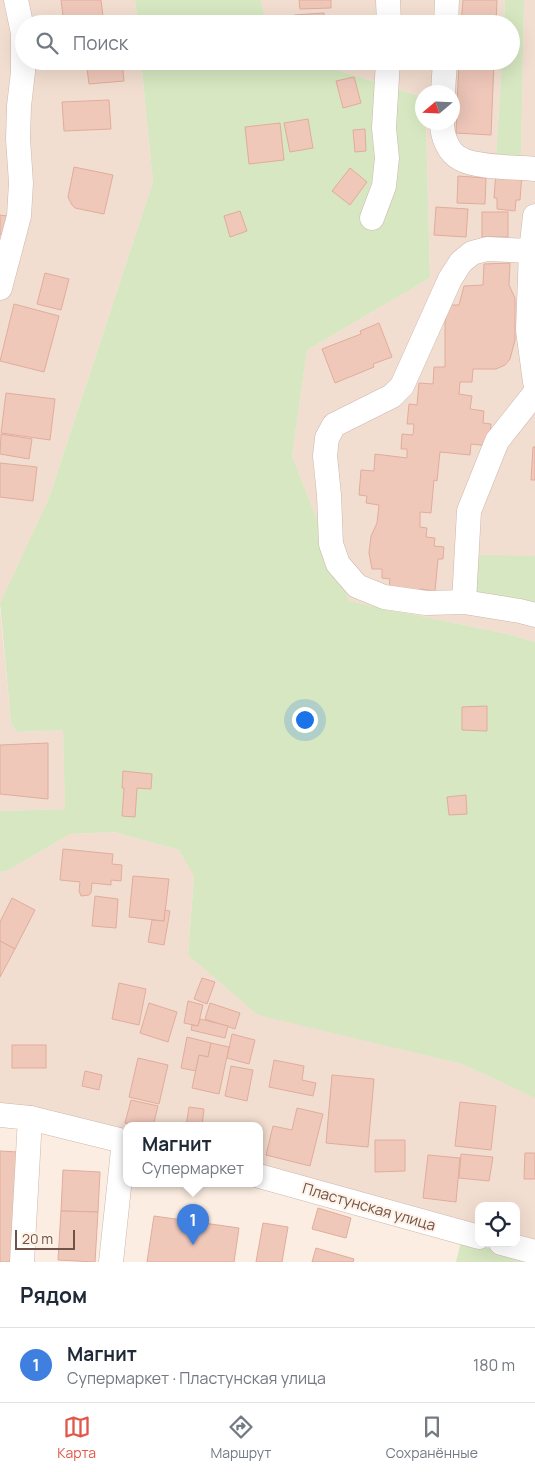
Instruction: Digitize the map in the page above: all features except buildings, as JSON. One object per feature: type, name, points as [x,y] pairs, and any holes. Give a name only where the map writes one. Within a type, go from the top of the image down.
[{"type":"street","points":[[388,0],[389,15]]},
{"type":"street","points":[[446,15],[447,0]]},
{"type":"street","points":[[0,288],[19,216],[21,183],[18,139],[23,70]]},
{"type":"street","points":[[372,218],[384,186],[387,158],[384,128],[387,70]]},
{"type":"street","points":[[444,85],[445,70]]},
{"type":"street","points":[[442,130],[446,143],[460,159],[477,164],[535,168]]},
{"type":"street","points":[[535,216],[531,251],[528,330],[535,382]]},
{"type":"street","points":[[531,251],[487,249],[472,253],[461,262],[450,279],[402,386],[392,396],[334,425],[327,438],[325,456],[331,544],[338,564],[357,586],[384,597],[426,603],[464,602],[535,615]]},
{"type":"street","points":[[464,602],[469,511],[497,441],[535,393]]},
{"type":"street","points":[[0,1116],[30,1118],[123,1141]]},
{"type":"street","points":[[22,1262],[30,1118]]},
{"type":"street","points":[[111,1262],[123,1159]]},
{"type":"street","name":"Пластунская улица","points":[[263,1177],[475,1236]]},
{"type":"street","points":[[516,1247],[535,1252]]},
{"type":"shaded area","points":[[0,0],[135,0],[137,15],[15,15],[15,70],[142,70],[153,182],[49,498],[0,603]]},
{"type":"shaded area","points":[[261,0],[505,0],[504,15],[264,15]]},
{"type":"shaded area","points":[[524,0],[535,0],[535,642],[507,634],[349,601],[292,456],[307,350],[430,278],[426,130],[460,130],[460,85],[415,85],[415,95],[337,70],[501,70],[496,155],[521,158]]},
{"type":"shaded area","points":[[0,610],[11,723],[17,732],[63,730],[65,809],[0,811]]},
{"type":"shaded area","points":[[114,832],[179,850],[194,875],[188,955],[258,1014],[462,1064],[535,1098],[535,1244],[520,1240],[520,1202],[475,1202],[475,1227],[263,1169],[263,1122],[123,1122],[123,1131],[0,1104],[0,872],[7,871],[70,834]]},
{"type":"green space","points":[[135,0],[261,0],[264,15],[137,15]]},
{"type":"green space","points":[[505,0],[524,0],[521,158],[496,155],[501,70],[520,70],[520,15],[504,15]]},
{"type":"green space","points":[[142,70],[337,70],[415,95],[415,130],[426,130],[430,278],[307,350],[292,456],[349,601],[507,634],[535,642],[535,1098],[462,1064],[258,1015],[188,955],[194,876],[179,850],[114,832],[70,834],[7,871],[0,872],[0,811],[65,809],[63,730],[17,732],[11,723],[0,603],[49,498],[153,182]]},
{"type":"green space","points":[[477,555],[535,556],[535,604],[475,596]]},
{"type":"green space","points":[[461,1242],[475,1245],[475,1247],[486,1247],[535,1257],[535,1262],[456,1262]]},
{"type":"place","name":"Магнит","points":[[193,1245]]}]
